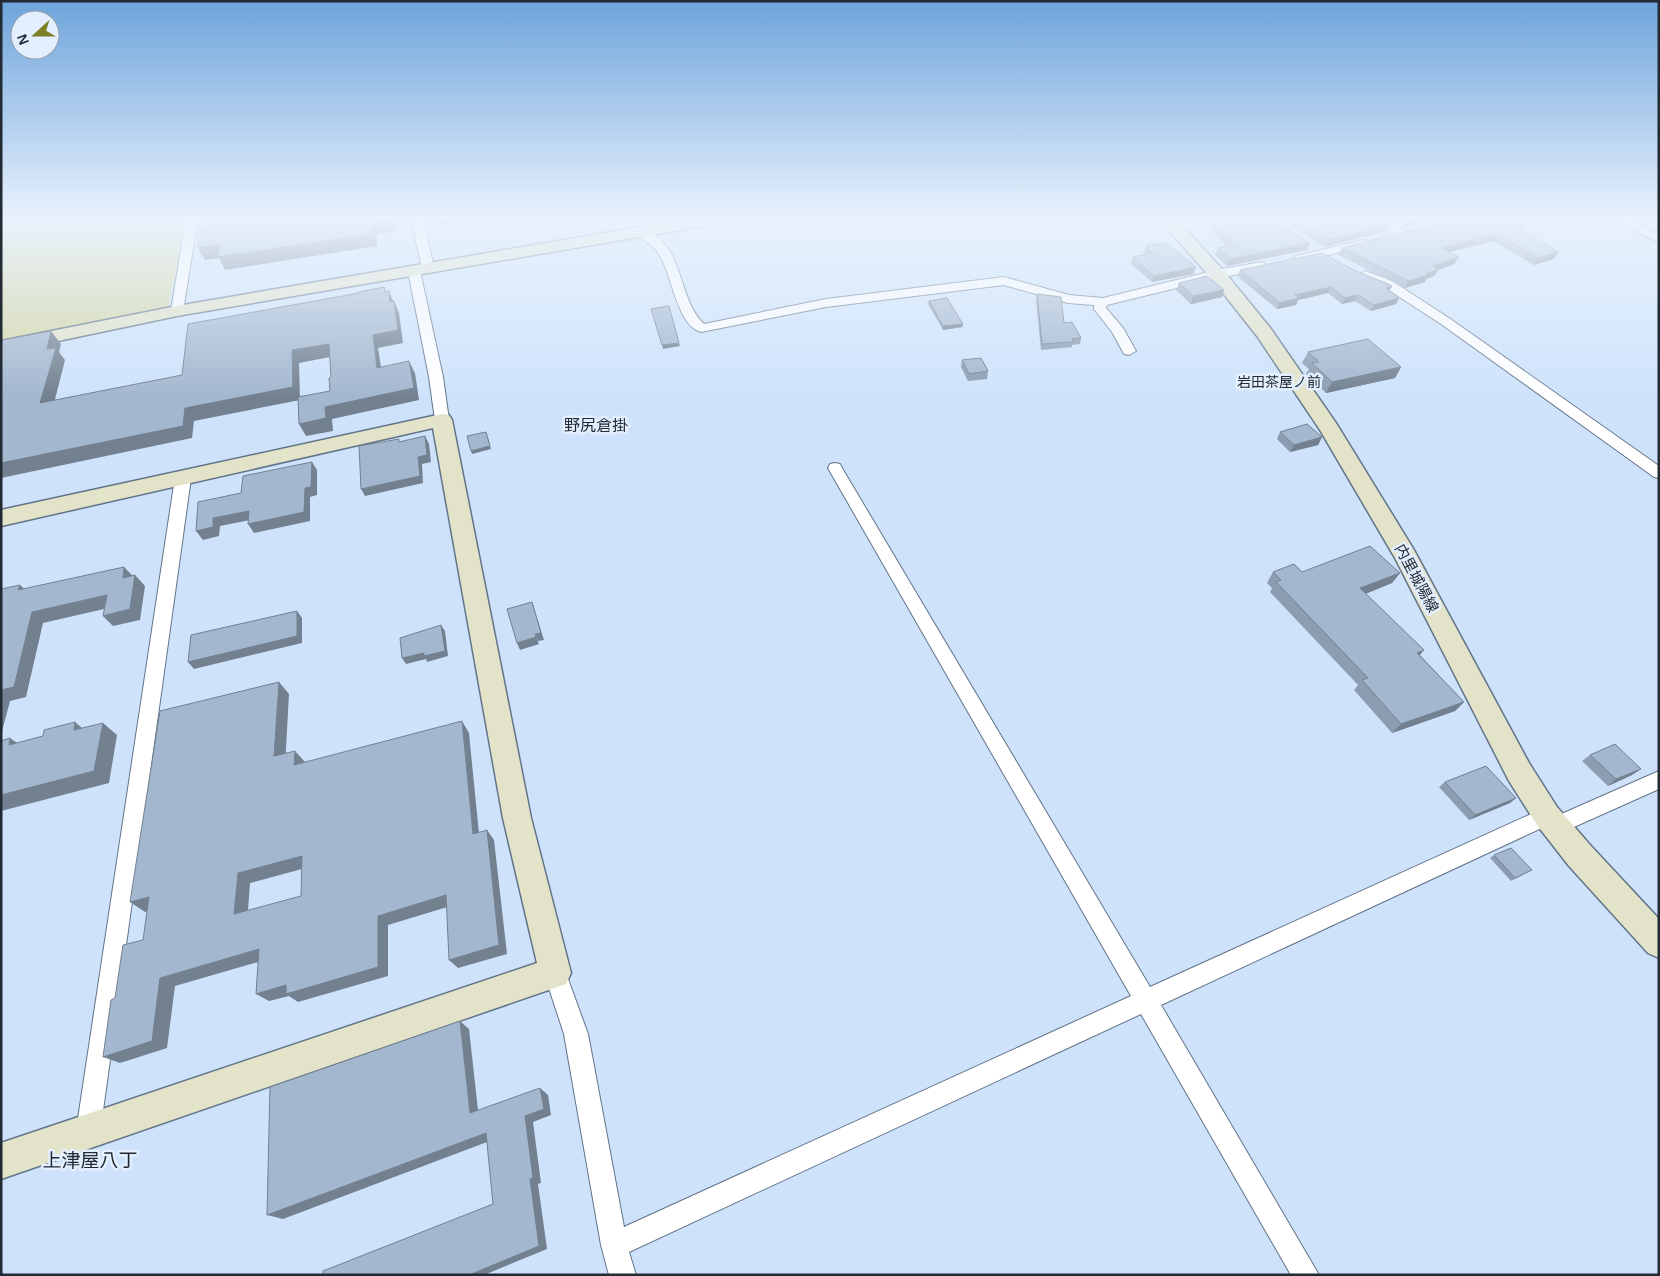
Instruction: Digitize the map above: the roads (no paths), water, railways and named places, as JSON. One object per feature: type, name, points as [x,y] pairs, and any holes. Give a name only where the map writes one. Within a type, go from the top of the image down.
[{"type":"street","points":[[177,311],[182,278]]},
{"type":"street","points":[[1,347],[177,311],[376,278]]},
{"type":"street","points":[[422,278],[442,420],[517,818],[555,973],[576,1034],[614,1245],[623,1275]]},
{"type":"street","points":[[677,278],[692,322],[701,328],[826,303],[1004,281],[1068,299],[1103,302],[1203,278]]},
{"type":"street","name":"内里城陽線","points":[[1220,278],[1264,333],[1329,428],[1406,556],[1519,772],[1552,821],[1580,856],[1659,942]]},
{"type":"street","points":[[1372,278],[1388,284],[1431,311],[1659,473]]},
{"type":"street","points":[[1103,302],[1099,306],[1100,309],[1118,331],[1128,350]]},
{"type":"street","points":[[1,518],[442,420]]},
{"type":"street","points":[[835,468],[1306,1275]]},
{"type":"street","points":[[88,1132],[184,478]]},
{"type":"street","points":[[614,1245],[1146,1001],[1552,821],[1659,780]]},
{"type":"street","points":[[1,1161],[555,973]]},
{"type":"district","name":"岩田茶屋ノ前","points":[[1279,382]]},
{"type":"district","name":"野尻倉掛","points":[[596,425]]},
{"type":"district","name":"上津屋八丁","points":[[90,1160]]}]
